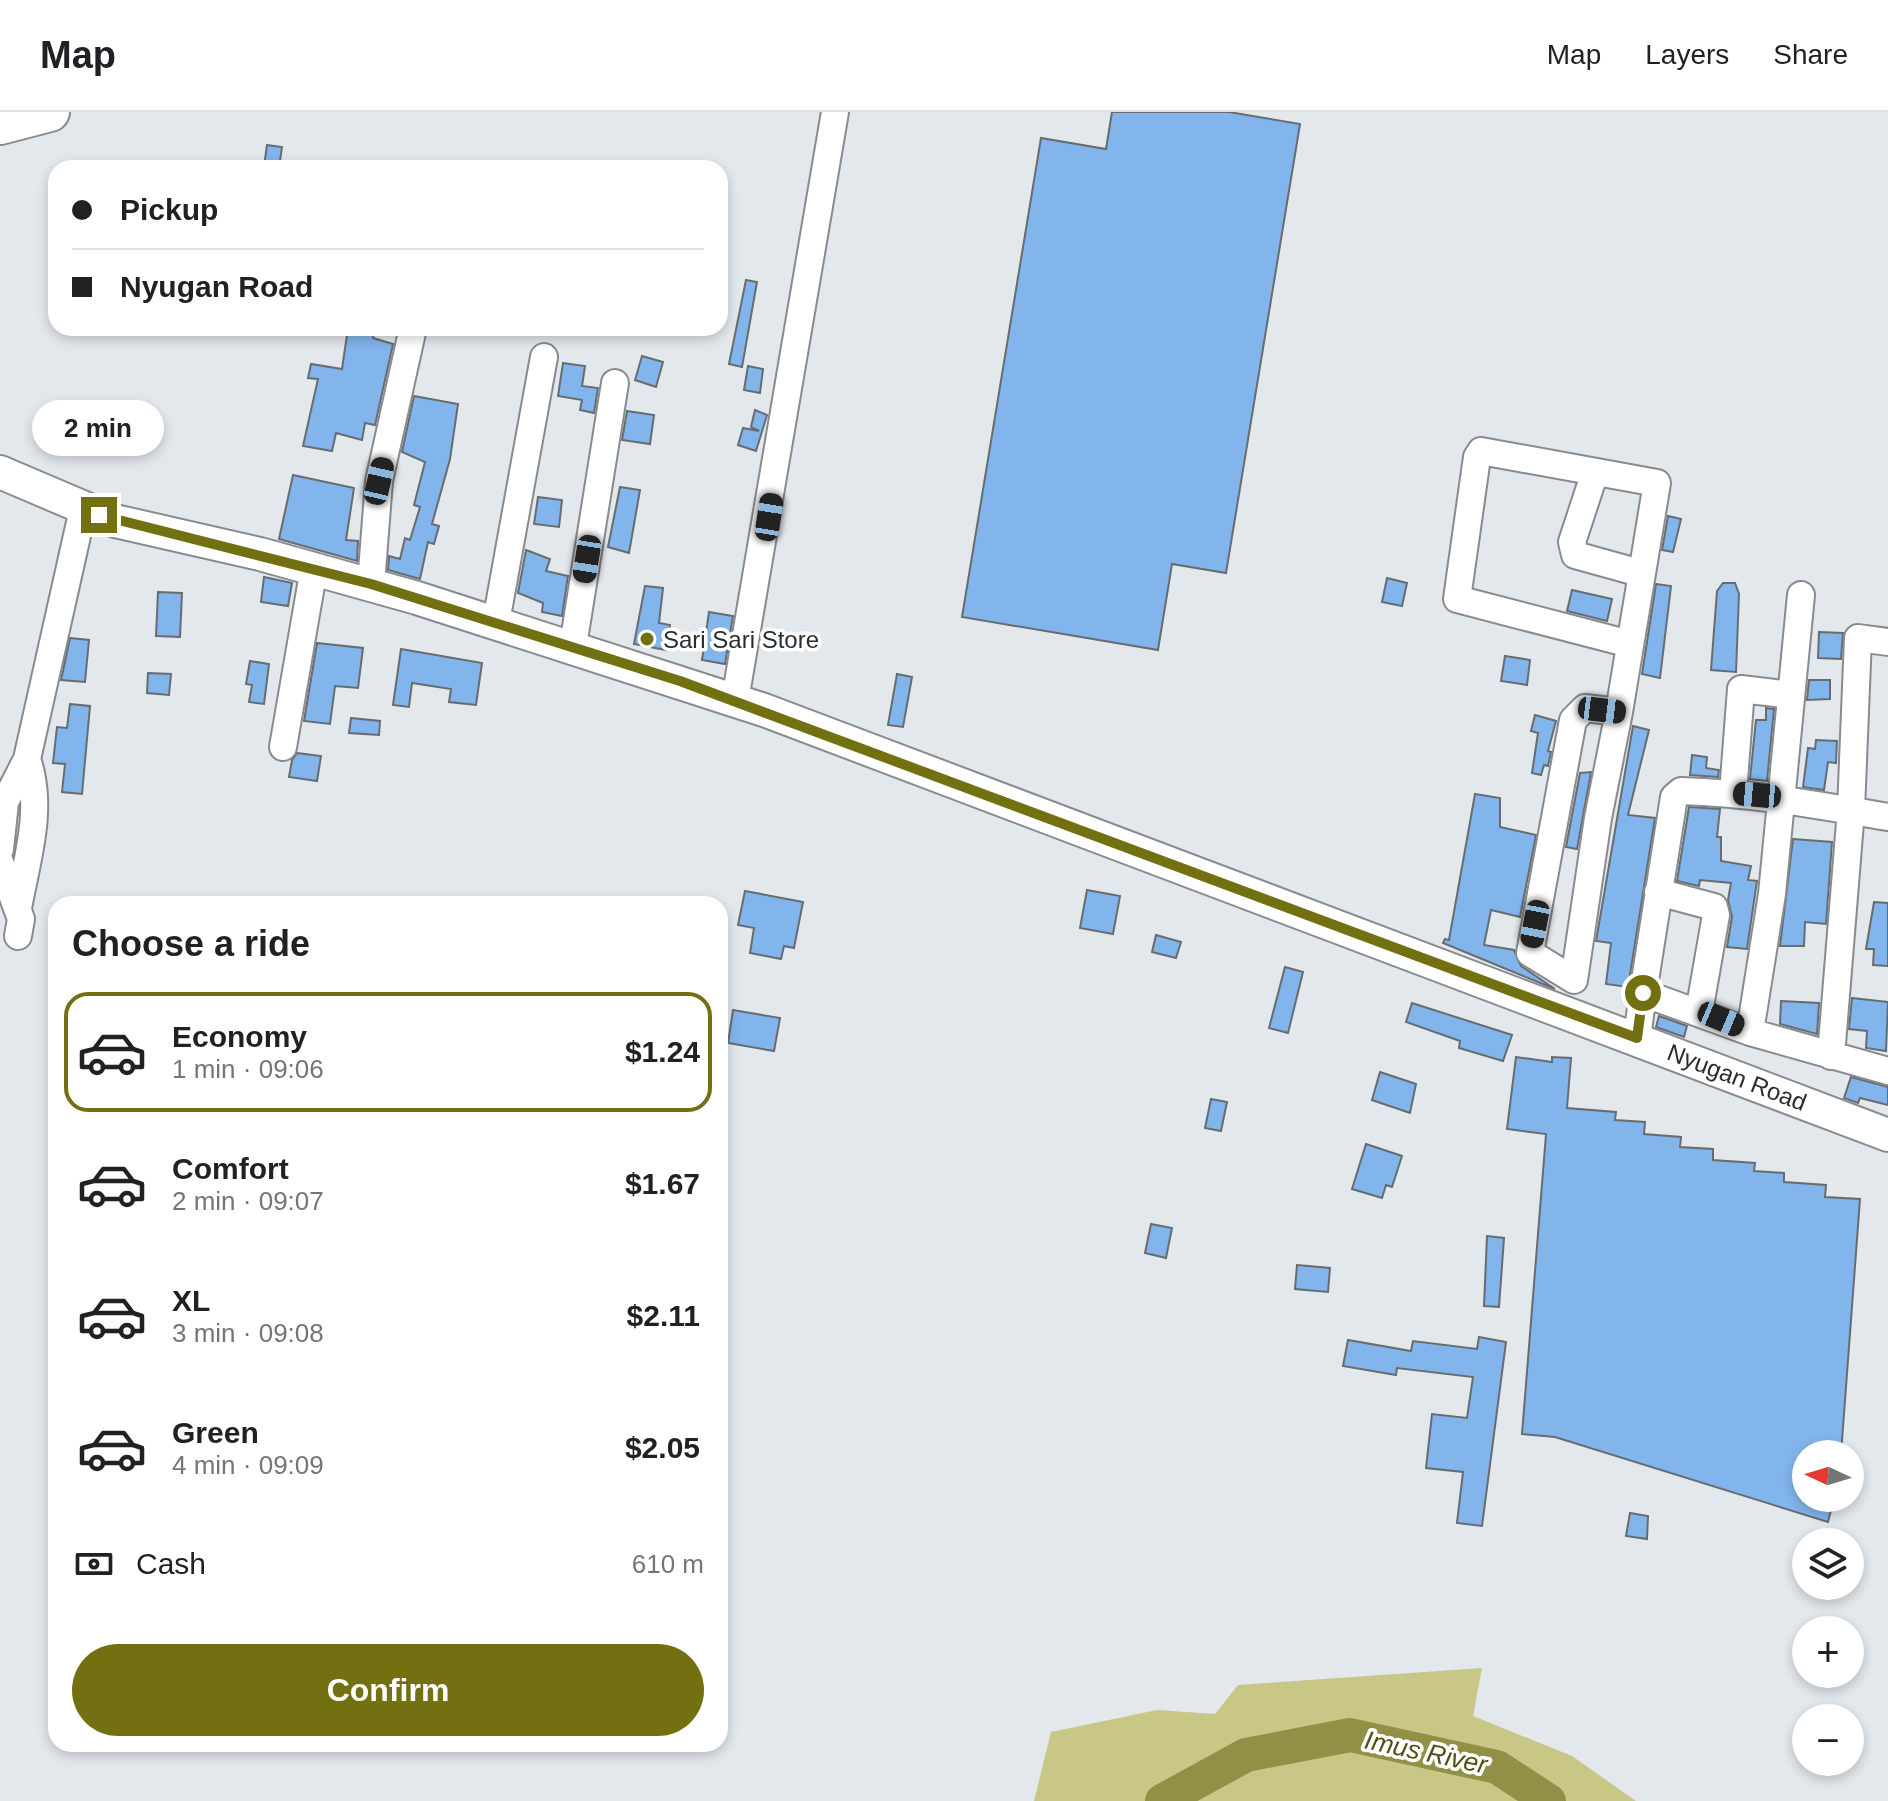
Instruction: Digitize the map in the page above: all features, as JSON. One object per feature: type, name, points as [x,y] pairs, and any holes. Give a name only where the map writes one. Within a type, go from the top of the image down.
[{"type":"highway","points":[[0,125],[50,112]]},
{"type":"main road","name":"Nyugan Road","points":[[0,472],[83,509],[146,530],[371,584],[735,700],[1888,1135]]},
{"type":"street","points":[[735,700],[835,112]]},
{"type":"street","points":[[371,584],[379,481],[411,336]]},
{"type":"street","points":[[496,622],[544,357]]},
{"type":"street","points":[[573,646],[615,383]]},
{"type":"street","points":[[1569,1013],[1598,818],[1619,712],[1657,483],[1481,451],[1477,457],[1457,599],[1630,644]]},
{"type":"street","points":[[1595,472],[1572,542],[1575,555],[1640,573]]},
{"type":"street","points":[[0,849],[5,802],[27,759],[83,509]]},
{"type":"street","points":[[283,747],[314,568]]},
{"type":"street","points":[[1750,1032],[1772,894],[1801,595]]},
{"type":"street","points":[[1831,1056],[1851,810],[1858,638],[1888,642]]},
{"type":"street","points":[[1733,793],[1741,689],[1791,695]]},
{"type":"street","points":[[1574,980],[1530,953],[1573,720],[1585,708],[1619,712]]},
{"type":"street","points":[[18,908],[30,853],[35,801],[27,759]]},
{"type":"street","points":[[1637,1038],[1674,797],[1681,791],[1782,797],[1888,817]]},
{"type":"street","points":[[0,862],[3,878],[21,919],[18,936]]},
{"type":"street","points":[[1658,892],[1714,907],[1716,915],[1699,1012]]},
{"type":"street","points":[[1643,993],[1750,1032],[1888,1071]]},
{"type":"shaded area","points":[[1482,1668],[1473,1716],[1572,1756],[1636,1801],[1034,1801],[1051,1732],[1157,1710],[1215,1714],[1238,1685]]},
{"type":"building","points":[[1112,112],[1229,112],[1300,124],[1226,573],[1172,564],[1158,650],[962,617],[1041,138],[1106,149]]},
{"type":"building","points":[[267,145],[282,147],[280,160],[265,160]]},
{"type":"building","points":[[746,280],[757,282],[742,367],[729,364]]},
{"type":"building","points":[[347,336],[373,336],[393,344],[375,425],[365,423],[362,440],[336,433],[332,451],[303,446],[318,379],[308,378],[311,364],[342,369]]},
{"type":"building","points":[[642,356],[663,362],[656,387],[635,380]]},
{"type":"building","points":[[563,363],[585,366],[582,386],[598,388],[594,413],[580,410],[582,400],[558,396]]},
{"type":"building","points":[[748,366],[763,369],[760,393],[744,390]]},
{"type":"building","points":[[414,396],[458,404],[450,459],[432,524],[439,526],[434,544],[428,542],[420,579],[388,570],[389,556],[400,559],[405,538],[410,540],[420,507],[414,505],[425,462],[402,452]]},
{"type":"building","points":[[755,410],[767,415],[756,451],[738,445],[743,428],[759,431],[751,427]]},
{"type":"building","points":[[627,411],[654,415],[650,444],[622,440]]},
{"type":"building","points":[[293,475],[354,488],[346,540],[358,541],[357,561],[279,539]]},
{"type":"building","points":[[620,487],[640,490],[629,553],[608,547]]},
{"type":"building","points":[[538,497],[562,500],[559,527],[534,524]]},
{"type":"building","points":[[1668,516],[1681,519],[1673,552],[1662,550]]},
{"type":"building","points":[[526,550],[550,559],[546,571],[568,576],[562,616],[542,612],[543,603],[518,593]]},
{"type":"building","points":[[264,577],[292,583],[288,606],[261,602]]},
{"type":"building","points":[[1387,578],[1407,583],[1402,606],[1382,602]]},
{"type":"building","points":[[1723,583],[1735,583],[1739,594],[1736,672],[1711,670],[1717,591]]},
{"type":"building","points":[[1656,584],[1671,586],[1660,678],[1642,674]]},
{"type":"building","points":[[645,586],[663,588],[659,623],[670,625],[666,650],[634,644]]},
{"type":"building","points":[[1572,590],[1612,599],[1607,621],[1567,611]]},
{"type":"building","points":[[158,592],[182,593],[180,637],[156,636]]},
{"type":"building","points":[[709,612],[733,616],[725,664],[702,660]]},
{"type":"building","points":[[1819,632],[1843,633],[1841,659],[1818,658]]},
{"type":"building","points":[[70,638],[89,640],[85,682],[61,680]]},
{"type":"building","points":[[317,643],[363,648],[358,688],[335,686],[330,724],[304,721]]},
{"type":"building","points":[[401,649],[482,663],[476,705],[449,702],[451,689],[412,683],[409,707],[393,705]]},
{"type":"building","points":[[1505,656],[1530,660],[1527,685],[1501,681]]},
{"type":"building","points":[[250,661],[269,664],[264,704],[249,702],[252,685],[246,684]]},
{"type":"building","points":[[148,673],[171,674],[169,695],[147,693]]},
{"type":"building","points":[[897,674],[912,677],[903,727],[888,725]]},
{"type":"building","points":[[1809,680],[1830,680],[1830,699],[1807,700]]},
{"type":"building","points":[[70,704],[90,706],[82,794],[62,792],[65,764],[53,763],[57,727],[67,728]]},
{"type":"building","points":[[1766,708],[1774,709],[1767,781],[1750,779],[1756,720],[1766,720]]},
{"type":"building","points":[[1535,715],[1556,721],[1548,751],[1551,752],[1548,766],[1544,765],[1541,775],[1532,773],[1538,733],[1531,731]]},
{"type":"building","points":[[351,718],[380,721],[379,735],[349,733]]},
{"type":"building","points":[[1633,726],[1649,730],[1628,815],[1655,818],[1628,987],[1606,984],[1611,943],[1596,941]]},
{"type":"building","points":[[1816,740],[1837,741],[1836,763],[1828,762],[1824,790],[1803,787],[1808,748],[1815,749]]},
{"type":"building","points":[[297,753],[321,756],[317,781],[289,777],[292,760]]},
{"type":"building","points":[[1692,755],[1707,757],[1706,768],[1719,770],[1718,777],[1690,775]]},
{"type":"building","points":[[1591,772],[1577,849],[1566,847],[1580,773]]},
{"type":"building","points":[[1475,794],[1500,798],[1500,827],[1536,835],[1520,917],[1491,910],[1484,945],[1514,950],[1521,966],[1555,989],[1443,943],[1445,939],[1449,940]]},
{"type":"building","points":[[1689,807],[1720,809],[1717,837],[1721,837],[1721,861],[1751,866],[1748,880],[1757,881],[1747,949],[1727,947],[1732,917],[1728,900],[1731,883],[1700,880],[1699,886],[1677,881]]},
{"type":"building","points":[[1793,839],[1832,842],[1826,924],[1805,922],[1804,946],[1780,946]]},
{"type":"building","points":[[1087,890],[1120,896],[1113,934],[1080,928]]},
{"type":"building","points":[[745,891],[803,902],[794,948],[784,946],[781,959],[750,953],[754,928],[738,925]]},
{"type":"building","points":[[1874,902],[1888,903],[1888,966],[1873,965],[1874,949],[1866,949]]},
{"type":"building","points":[[1156,935],[1181,942],[1176,958],[1152,952]]},
{"type":"building","points":[[1285,967],[1303,972],[1288,1033],[1269,1028]]},
{"type":"building","points":[[1852,998],[1888,1002],[1886,1051],[1866,1048],[1867,1031],[1849,1029]]},
{"type":"building","points":[[1781,1001],[1819,1003],[1817,1034],[1780,1024]]},
{"type":"building","points":[[1412,1003],[1512,1035],[1503,1061],[1459,1048],[1460,1041],[1406,1022]]},
{"type":"building","points":[[733,1010],[780,1018],[774,1051],[728,1043]]},
{"type":"building","points":[[1659,1016],[1687,1026],[1684,1037],[1656,1027]]},
{"type":"building","points":[[1516,1057],[1552,1062],[1552,1057],[1571,1058],[1567,1108],[1616,1112],[1615,1120],[1645,1122],[1644,1134],[1681,1137],[1680,1147],[1713,1149],[1713,1160],[1755,1163],[1754,1171],[1784,1173],[1784,1182],[1826,1185],[1825,1197],[1860,1199],[1842,1440],[1792,1440],[1792,1511],[1555,1437],[1522,1434],[1546,1134],[1507,1129]]},
{"type":"building","points":[[1380,1072],[1416,1084],[1410,1113],[1372,1100]]},
{"type":"building","points":[[1851,1077],[1888,1087],[1888,1105],[1860,1098],[1858,1103],[1844,1098]]},
{"type":"building","points":[[1211,1099],[1227,1102],[1221,1131],[1205,1128]]},
{"type":"building","points":[[1366,1144],[1402,1156],[1392,1187],[1386,1185],[1382,1198],[1352,1189]]},
{"type":"building","points":[[1151,1224],[1172,1228],[1166,1258],[1145,1253]]},
{"type":"building","points":[[1487,1236],[1504,1238],[1499,1307],[1484,1306]]},
{"type":"building","points":[[1297,1265],[1330,1268],[1328,1292],[1295,1289]]},
{"type":"building","points":[[1479,1337],[1506,1342],[1482,1526],[1457,1523],[1463,1472],[1426,1468],[1432,1414],[1467,1418],[1473,1377],[1397,1368],[1396,1375],[1343,1366],[1348,1340],[1411,1351],[1413,1341],[1477,1349]]},
{"type":"building","points":[[1796,1512],[1830,1512],[1828,1522]]},
{"type":"building","points":[[1630,1513],[1648,1516],[1647,1539],[1626,1536]]},
{"type":"waterway","name":"Imus River","points":[[1162,1801],[1246,1755],[1350,1735],[1497,1767],[1549,1801]]},
{"type":"place","name":"Sari Sari Store","points":[[647,639]]},
{"type":"route","points":[[99,515],[146,530],[260,554],[371,584],[680,681],[764,710],[1171,867],[1637,1038],[1643,993]]}]
